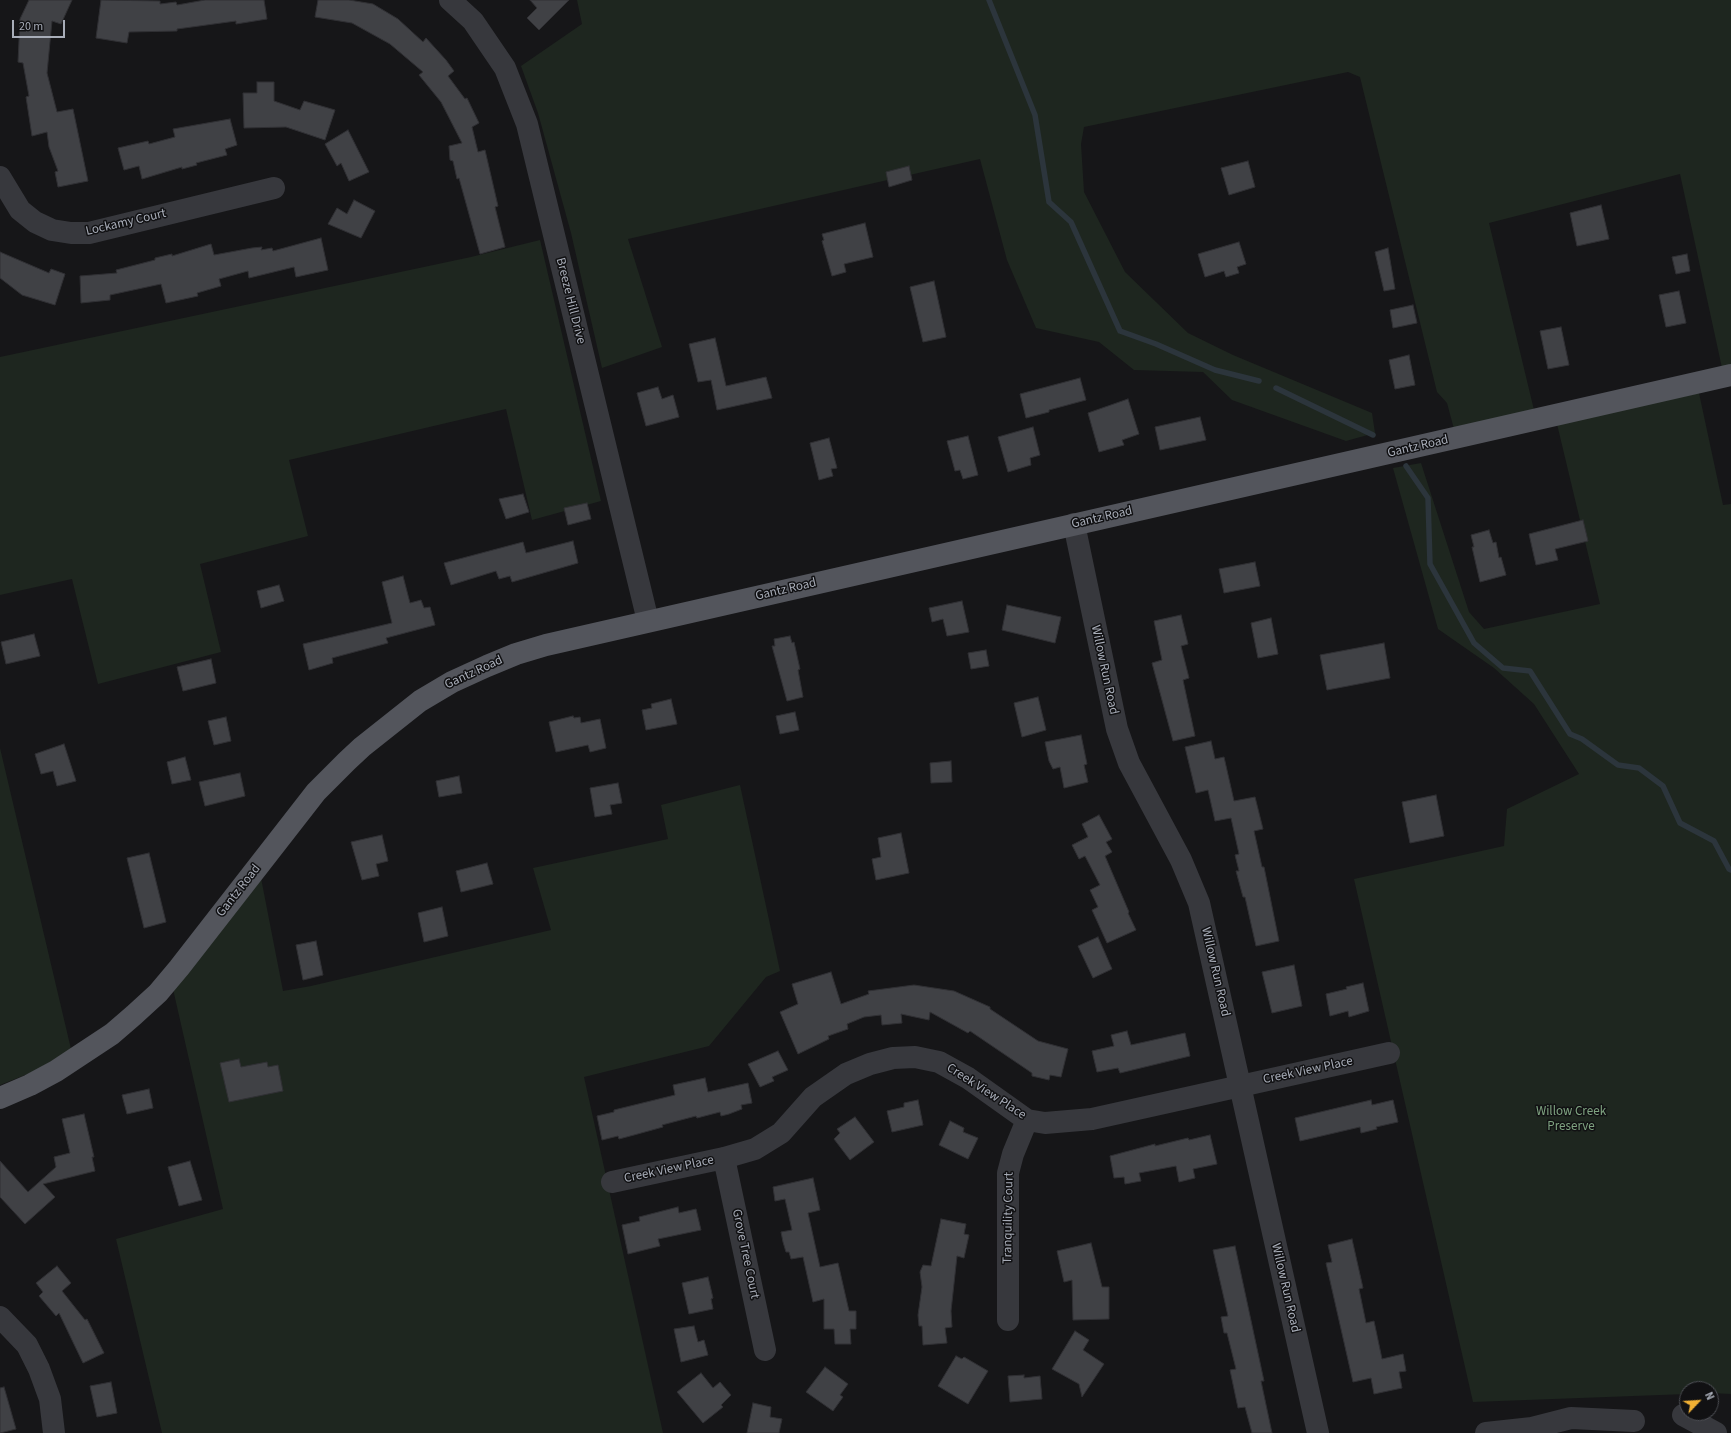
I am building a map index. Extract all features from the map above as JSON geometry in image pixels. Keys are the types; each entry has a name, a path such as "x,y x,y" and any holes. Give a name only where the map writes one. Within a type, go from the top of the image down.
{"main road":[{"name":"Gantz Road","path":"0,1098 30,1085 56,1071 112,1034 158,993 316,792 362,747 420,701 452,682 516,654 546,645 648,621 1332,467 1731,375"}],"street":[{"name":"Breeze Hill Drive","path":"450,0 473,21 505,68 527,124 648,621"},
{"name":"Lockamy Court","path":"0,177 20,210 35,222 52,230 71,233 89,233 274,188"},
{"name":"Willow Run Road","path":"1074,524 1117,729 1128,763 1181,860 1199,902 1318,1433"},
{"name":"Creek View Place","path":"612,1182 755,1150 781,1133 813,1097 846,1074 870,1064 893,1058 915,1057 939,1062 968,1078 1027,1120 1044,1123 1092,1119 1389,1053"},
{"name":"Tranquility Court","path":"1008,1320 1008,1173 1012,1154 1027,1120"},
{"name":"Grove Tree Court","path":"724,1158 765,1350"},
{"path":"0,1316 27,1345 39,1369 50,1399 54,1433"},
{"path":"1486,1433 1532,1428 1550,1428 1571,1418 1634,1421"},
{"path":"1692,1421 1716,1433"}],"green space":[{"path":"577,0 1731,0 1731,366 1722,368 1680,174 1489,223 1534,410 1454,429 1447,403 1437,392 1360,77 1348,72 1084,127 1081,144 1084,192 1125,272 1188,333 1233,355 1372,413 1375,433 1346,441 1232,400 1203,372 1134,370 1099,342 1036,328 1007,260 980,159 628,239 662,347 602,368 571,233 538,113 521,66 582,24"},
{"path":"540,240 601,501 532,520 506,409 289,460 308,536 200,564 221,652 98,684 72,579 0,595 0,357 471,257"},
{"name":"Willow Creek Preserve","path":"1699,393 1723,505 1731,504 1731,1394 1719,1393 1719,1381 1679,1381 1679,1394 1473,1402 1354,879 1504,846 1507,809 1579,774 1534,704 1494,668 1438,629 1393,468 1421,463 1469,612 1484,629 1600,604 1557,424"},
{"path":"0,748 71,1049 35,1071 0,1085"},
{"path":"740,785 780,971 766,977 709,1046 584,1077 663,1433 162,1433 116,1239 223,1209 173,989 261,878 283,991 311,986 551,930 533,868 668,839 661,805"}],"building":[{"path":"29,0 72,0 61,24 52,21 47,73 57,112 73,109 88,181 58,187 55,172 58,171 49,147 47,132 32,136 26,97 29,96 23,63 18,62 20,19"},
{"path":"101,0 160,1 160,4 176,2 177,5 205,0 264,0 267,19 236,24 236,21 177,29 177,31 129,32 127,43 96,38"},
{"path":"318,0 349,0 373,4 398,19 423,42 426,38 446,60 454,71 448,76 465,99 467,98 479,123 472,127 478,152 485,150 498,206 495,207 505,247 480,254 459,178 457,179 453,161 450,160 449,146 462,143 441,102 419,75 423,72 390,44 352,23 315,17"},
{"path":"530,0 569,0 539,30 527,18 537,8"},
{"path":"257,82 274,82 274,101 300,110 304,101 335,110 325,140 286,127 244,128 243,93 257,93"},
{"path":"230,119 237,145 225,149 227,155 196,163 197,165 182,169 182,167 142,179 139,166 124,170 118,148 148,141 149,144 175,137 173,129"},
{"path":"348,130 369,172 349,181 341,163 337,166 325,144"},
{"path":"1248,161 1255,187 1229,195 1221,168"},
{"path":"909,166 912,180 889,187 886,172"},
{"path":"354,200 375,211 361,238 328,224 337,208 347,214"},
{"path":"1601,205 1609,239 1577,246 1570,213"},
{"path":"865,223 873,257 844,264 846,272 832,276 822,241 824,240 822,234"},
{"path":"321,238 328,270 296,277 294,267 249,278 248,271 219,279 221,286 197,293 198,296 166,303 161,284 110,295 110,300 81,303 80,276 117,273 116,270 155,260 155,258 172,254 172,256 211,244 214,255 262,247 261,250 272,248 273,251"},
{"path":"1239,242 1246,264 1237,267 1239,273 1226,277 1224,271 1205,277 1198,254"},
{"path":"1388,248 1395,289 1384,291 1375,252"},
{"path":"0,252 49,273 51,269 65,274 55,305 22,295 0,278"},
{"path":"1687,254 1690,271 1676,274 1672,257"},
{"path":"934,281 946,337 923,342 910,287"},
{"path":"1679,291 1686,323 1666,327 1659,295"},
{"path":"1413,305 1417,323 1393,328 1390,310"},
{"path":"1561,327 1569,365 1548,369 1540,331"},
{"path":"715,338 726,386 766,377 772,398 717,410 711,380 698,382 689,344"},
{"path":"1409,355 1415,385 1395,389 1389,360"},
{"path":"1080,378 1086,400 1026,418 1020,394"},
{"path":"658,387 662,399 673,395 679,417 646,426 637,393"},
{"path":"1128,399 1139,434 1122,440 1124,445 1099,452 1088,413"},
{"path":"1200,417 1206,440 1160,450 1155,427"},
{"path":"1033,427 1040,455 1030,458 1031,465 1008,472 998,437"},
{"path":"968,436 978,475 963,479 960,470 955,471 947,441"},
{"path":"829,438 837,468 831,469 833,476 819,480 810,443"},
{"path":"523,494 529,512 506,519 499,499"},
{"path":"587,503 591,519 568,525 564,508"},
{"path":"1583,520 1588,541 1555,549 1558,560 1536,565 1529,534"},
{"path":"1489,530 1493,543 1496,542 1499,558 1501,557 1506,575 1480,582 1472,547 1474,547 1471,535"},
{"path":"573,541 578,563 512,582 510,576 499,579 496,571 451,585 444,563 523,542 526,553"},
{"path":"1255,562 1260,586 1224,593 1219,569"},
{"path":"403,576 410,603 421,600 424,608 430,607 435,625 386,638 388,643 332,658 333,663 309,670 303,644 392,623 382,582"},
{"path":"279,585 284,601 261,608 257,591"},
{"path":"962,601 969,632 947,636 943,619 932,622 929,608"},
{"path":"1007,605 1061,617 1055,643 1002,630"},
{"path":"1181,615 1188,644 1181,646 1189,678 1183,680 1195,736 1173,741 1152,663 1162,660 1154,621"},
{"path":"1271,618 1278,654 1258,658 1251,623"},
{"path":"34,634 40,656 6,664 1,642"},
{"path":"790,636 792,643 794,642 800,669 798,670 803,697 787,701 772,646 775,646 774,639"},
{"path":"1384,643 1390,678 1327,690 1320,655"},
{"path":"986,650 989,666 971,669 968,653"},
{"path":"211,659 216,683 183,691 177,667"},
{"path":"1038,697 1046,730 1022,737 1014,703"},
{"path":"671,699 677,724 646,730 642,710 652,708 651,704"},
{"path":"795,712 799,730 780,734 776,716"},
{"path":"573,716 574,718 580,717 581,723 600,719 606,748 590,752 588,745 556,752 549,722"},
{"path":"226,717 231,741 214,745 208,721"},
{"path":"1081,735 1087,764 1084,765 1088,782 1064,788 1060,767 1053,769 1049,761 1045,742"},
{"path":"1211,741 1215,759 1224,757 1234,801 1255,797 1263,829 1254,831 1262,867 1264,867 1279,941 1256,946 1245,897 1243,897 1236,871 1239,871 1235,855 1239,854 1231,818 1215,821 1208,790 1196,793 1185,747"},
{"path":"64,744 76,781 57,786 53,771 41,774 35,754"},
{"path":"185,757 191,780 172,784 167,762"},
{"path":"951,761 952,782 931,783 930,763"},
{"path":"240,773 245,796 205,806 199,782"},
{"path":"459,776 462,793 439,797 436,781"},
{"path":"618,783 622,803 610,805 612,814 595,817 590,788"},
{"path":"1436,795 1444,836 1410,843 1402,802"},
{"path":"1099,815 1112,839 1106,842 1112,852 1105,856 1136,930 1107,943 1092,910 1098,907 1090,890 1100,885 1085,856 1079,859 1072,845 1088,837 1082,824"},
{"path":"901,833 909,873 876,880 872,859 881,857 878,838"},
{"path":"382,835 388,861 376,864 379,876 362,880 351,842"},
{"path":"149,853 166,922 144,928 127,858"},
{"path":"487,863 493,884 461,892 456,871"},
{"path":"442,907 448,936 424,942 418,913"},
{"path":"1098,937 1112,969 1093,978 1078,946"},
{"path":"316,941 323,975 303,980 296,945"},
{"path":"1294,965 1302,1006 1272,1013 1262,972"},
{"path":"831,972 841,1004 869,994 868,991 914,985 954,991 990,1007 990,1009 1038,1041 1068,1049 1061,1077 1050,1075 1049,1080 1032,1076 1032,1073 970,1031 968,1033 930,1012 929,1020 901,1014 902,1023 882,1025 881,1015 864,1017 847,1024 848,1029 828,1036 829,1039 798,1054 780,1012 798,1004 792,984"},
{"path":"1363,983 1369,1011 1349,1017 1348,1011 1330,1016 1326,994"},
{"path":"1127,1031 1131,1045 1185,1033 1190,1056 1120,1073 1118,1068 1097,1072 1092,1051 1114,1046 1111,1035"},
{"path":"778,1051 788,1070 772,1077 774,1081 760,1087 748,1064"},
{"path":"239,1059 241,1067 267,1062 268,1067 278,1065 283,1091 229,1102 220,1063"},
{"path":"705,1078 708,1092 748,1083 752,1103 741,1105 742,1109 721,1116 720,1112 697,1118 696,1116 619,1139 618,1136 602,1140 597,1116 614,1112 614,1110 675,1095 673,1085"},
{"path":"149,1089 153,1108 127,1114 122,1095"},
{"path":"918,1100 923,1125 892,1132 887,1111 904,1107 904,1103"},
{"path":"1371,1100 1372,1105 1393,1100 1398,1122 1376,1127 1377,1129 1361,1133 1360,1127 1300,1141 1295,1118"},
{"path":"84,1114 94,1157 92,1157 95,1171 43,1184 55,1197 25,1224 0,1197 0,1161 28,1192 56,1167 54,1157 70,1153 62,1119"},
{"path":"855,1117 874,1142 850,1160 834,1139 840,1133 837,1129"},
{"path":"950,1121 964,1128 963,1132 978,1138 968,1159 939,1145"},
{"path":"1210,1135 1217,1164 1193,1169 1195,1178 1179,1182 1176,1166 1139,1173 1141,1181 1125,1184 1124,1177 1114,1178 1110,1156 1155,1144 1155,1146 1188,1138 1189,1140"},
{"path":"190,1161 202,1200 179,1206 168,1167"},
{"path":"813,1178 820,1210 808,1213 820,1267 838,1263 849,1311 856,1311 856,1329 850,1329 851,1344 835,1344 834,1329 824,1329 824,1299 813,1302 803,1257 791,1259 789,1252 786,1252 783,1242 781,1232 792,1230 785,1199 775,1201 773,1187"},
{"path":"678,1207 679,1213 696,1209 701,1230 658,1239 660,1246 628,1254 622,1225 640,1221 639,1217"},
{"path":"941,1219 966,1224 964,1234 969,1235 964,1258 957,1256 951,1311 952,1327 945,1328 947,1343 923,1345 922,1326 919,1326 918,1315 922,1287 920,1272 923,1265 931,1266"},
{"path":"1352,1239 1363,1288 1359,1289 1366,1323 1374,1321 1382,1359 1403,1354 1406,1371 1399,1372 1402,1388 1374,1394 1371,1378 1353,1382 1326,1263 1332,1262 1328,1245"},
{"path":"1091,1243 1102,1287 1109,1287 1109,1319 1073,1320 1072,1280 1064,1282 1057,1251"},
{"path":"1235,1246 1264,1381 1261,1381 1272,1433 1252,1433 1245,1407 1238,1408 1230,1370 1236,1369 1227,1333 1224,1333 1221,1317 1228,1316 1213,1250"},
{"path":"57,1266 71,1283 62,1291 85,1320 87,1319 104,1353 83,1363 59,1313 56,1316 39,1296 43,1292 36,1283"},
{"path":"708,1277 713,1298 711,1299 713,1309 689,1314 682,1283"},
{"path":"694,1326 698,1342 704,1340 708,1355 681,1362 674,1329"},
{"path":"1075,1331 1089,1340 1083,1350 1104,1364 1082,1397 1079,1384 1052,1369"},
{"path":"956,1356 962,1359 964,1357 988,1371 968,1404 938,1386"},
{"path":"825,1367 848,1384 840,1395 843,1397 833,1411 806,1392"},
{"path":"701,1373 713,1388 720,1382 731,1395 721,1405 723,1407 703,1423 677,1392"},
{"path":"1024,1375 1024,1378 1040,1376 1042,1399 1010,1402 1008,1376"},
{"path":"111,1382 117,1413 97,1417 90,1386"},
{"path":"4,1387 16,1429 0,1433 0,1388"},
{"path":"753,1403 771,1407 770,1417 782,1419 779,1433 747,1433"}],"waterway":[{"path":"989,0 1035,115 1049,202 1071,222 1120,331 1156,344 1215,370 1259,381"},
{"path":"1276,388 1373,435"},
{"path":"1406,466 1428,498 1430,564 1474,643 1503,668 1530,671 1570,734 1582,739 1618,765 1639,768 1663,786 1680,823 1714,841 1729,869 1731,870"}]}
